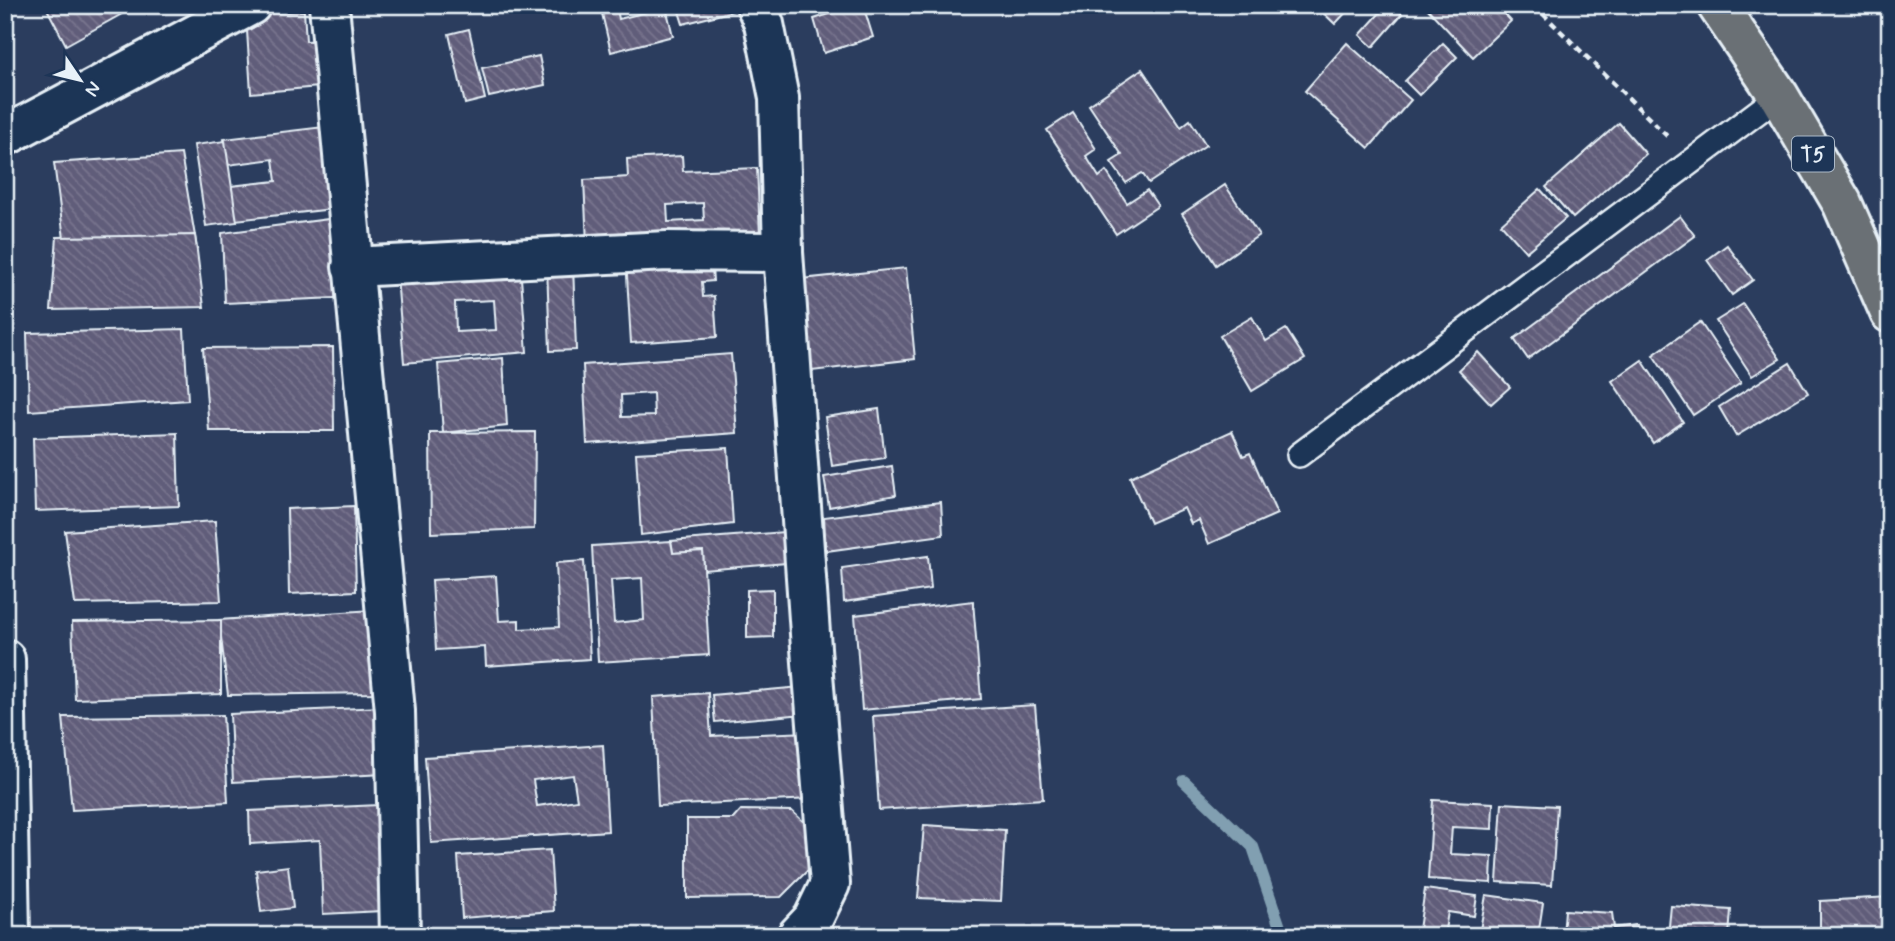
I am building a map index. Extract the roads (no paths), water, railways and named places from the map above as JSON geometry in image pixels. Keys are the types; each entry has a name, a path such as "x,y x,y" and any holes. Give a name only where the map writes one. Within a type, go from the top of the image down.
{"highway":[{"name":"T5","path":"1717,5 1779,96 1842,203 1890,313"}],"street":[{"path":"5,136 251,5"},
{"path":"756,5 764,24 779,99 783,253 808,621 830,884 813,919 797,936"},
{"path":"337,8 352,267 395,711 400,936"},
{"path":"352,267 667,251 783,253"},
{"path":"5,659 10,936"}],"lane":[{"path":"1299,455 1779,96"}],"waterway":[{"path":"1184,781 1253,847 1283,936"}]}
